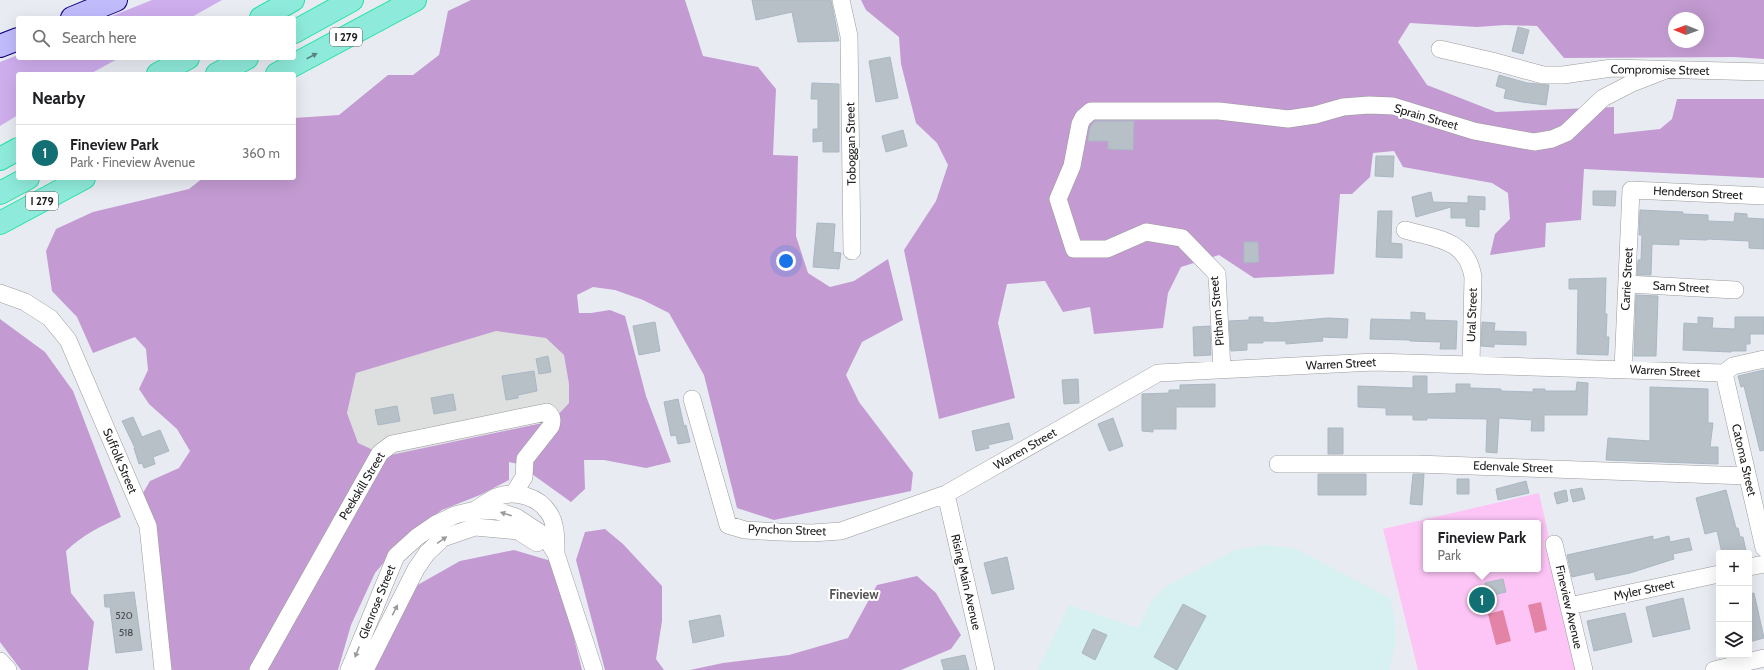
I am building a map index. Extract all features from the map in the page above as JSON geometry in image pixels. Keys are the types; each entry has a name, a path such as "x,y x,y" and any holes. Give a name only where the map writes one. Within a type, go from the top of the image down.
{"highway":[{"path":"265,16 293,0"},
{"path":"296,31 352,0"},
{"name":"I 279","path":"282,72 415,0"},
{"path":"162,72 184,60"},
{"path":"222,72 243,60"},
{"path":"0,159 16,150"},
{"path":"0,193 24,180"},
{"name":"I 279","path":"0,223 80,180"}],"main road":[{"path":"77,16 116,0"},
{"path":"0,46 16,40"}],"street":[{"name":"Toboggan Street","path":"841,0 849,36 852,251"},
{"name":"Compromise Street","path":"1440,49 1543,75 1563,75 1612,68 1764,72"},
{"name":"Sprain Street","path":"1058,199 1072,166 1080,124 1083,118 1091,111 1219,111 1288,119 1315,115 1343,107 1369,105 1393,106 1474,131 1534,142 1552,139 1566,133 1603,98 1632,83 1668,69"},
{"name":"Henderson Street","path":"1631,190 1764,196"},
{"name":"Carrie Street","path":"1623,369 1631,190"},
{"name":"Pitham Street","path":"1058,199 1074,248 1107,249 1146,232 1182,238 1217,274 1222,370"},
{"name":"Ural Street","path":"1405,230 1455,245 1467,256 1472,266 1471,365"},
{"name":"Sam Street","path":"1627,284 1735,290"},
{"name":"Suffolk Street","path":"0,293 25,302 50,318 68,340 72,348 148,526 163,670"},
{"name":"Warren Street","path":"946,494 1158,373 1375,362 1724,373 1733,366 1764,359"},
{"name":"Catoma Street","path":"1724,373 1763,539"},
{"name":"Pynchon Street","path":"692,399 728,525 745,530 812,534 841,530 946,494"},
{"name":"Peekskill Street","path":"258,670 384,448 392,444 547,412 551,415 553,420 551,426 525,459 524,477 514,493"},
{"name":"Edenvale Street","path":"1278,464 1417,464 1747,476"},
{"path":"475,510 496,497 514,493 536,500 550,513 554,526 556,554"},
{"name":"Rising Main Avenue","path":"946,494 986,670"},
{"name":"Glenrose Street","path":"349,670 396,556 417,537 436,524 455,514 475,510 497,511 516,517 545,536 556,554 594,670"},
{"name":"Glenrose Street","path":"365,670 416,568 427,553 443,538 475,527 518,531 556,554"},
{"name":"Fineview Avenue","path":"1554,544 1584,670"},
{"path":"1752,566 1764,564"},
{"name":"Myler Street","path":"1569,606 1716,575"},
{"path":"1714,670 1764,658"},
{"path":"0,661 8,670"}],"shaded area":[{"path":"152,0 222,0 194,16 112,16"},
{"path":"471,0 685,0 703,56 758,67 776,89 773,155 798,156 796,236 808,273 830,287 854,281 888,259 903,320 862,342 846,375 859,402 913,473 911,491 774,520 737,508 704,375 669,313 643,300 615,290 593,287 577,295 579,313 610,310 625,316 646,396 671,462 646,468 604,460 584,460 585,489 571,502 518,464 509,462 509,480 480,495 442,510 406,536 375,573 351,625 338,670 167,670 140,498 150,481 179,468 190,451 177,429 149,404 139,389 148,370 146,349 135,337 93,353 77,317 52,291 46,251 56,229 93,212 189,189 200,180 296,180 296,118 339,115 388,75 413,75 439,55 448,11","holes":["496,331 546,338 564,355 569,384 569,403 552,421 386,456 358,443 347,413 356,373"]},
{"path":"861,0 1764,0 1764,59 1734,57 1564,58 1537,26 1505,25 1477,27 1410,23 1398,42 1427,85 1496,112 1614,107 1614,134 1660,129 1672,119 1677,99 1764,99 1764,178 1584,169 1581,220 1546,223 1545,247 1490,255 1495,234 1510,219 1508,193 1492,183 1403,167 1394,151 1373,153 1370,177 1352,194 1340,194 1334,274 1254,278 1219,255 1181,267 1168,293 1163,328 1094,334 1090,307 1063,312 1045,281 1007,284 998,323 1015,398 939,419 904,250 936,201 948,165 937,143 916,123 901,64 899,37 866,10"},
{"path":"16,56 16,60 115,60 94,72 16,72 16,116 0,126 0,62"},
{"path":"0,319 45,352 73,391 121,517 92,531 66,551 71,593 94,622 88,670 21,670 0,642"},
{"path":"496,331 546,338 564,355 569,384 569,403 552,420 386,456 357,443 347,413 356,373"},
{"path":"1539,493 1579,670 1418,670 1383,529"},
{"path":"605,529 623,544 662,586 662,621 656,659 664,670 605,670 576,560 585,532"},
{"path":"1263,545 1294,548 1390,598 1395,621 1395,646 1389,670 1038,670 1069,605 1138,628 1152,600 1167,586 1235,550"},
{"path":"514,550 551,561 568,614 582,670 373,670 414,587 460,561"},
{"path":"917,576 936,593 961,635 951,649 901,670 690,670 723,663 789,655 848,638 877,585"},
{"path":"1541,602 1547,630 1535,633 1528,605"},
{"path":"1503,610 1511,641 1496,645 1488,614"}],"building":[{"path":"752,0 831,0 839,41 798,42 792,12 756,20"},
{"path":"1518,27 1529,30 1523,54 1512,51"},
{"path":"890,57 898,98 876,102 869,61"},
{"path":"1499,75 1527,83 1549,85 1546,105 1504,98 1506,89 1496,86"},
{"path":"812,83 839,84 839,152 823,152 823,141 813,142 813,129 818,129 818,99 811,99"},
{"path":"1095,121 1134,121 1133,150 1108,149 1108,141 1088,141 1090,127"},
{"path":"903,130 907,146 886,152 882,136"},
{"path":"1376,156 1394,156 1393,177 1375,176"},
{"path":"1593,191 1616,191 1615,206 1593,205"},
{"path":"1431,192 1433,202 1468,203 1468,196 1485,197 1485,210 1479,209 1479,227 1466,226 1466,218 1451,218 1451,207 1416,217 1412,197"},
{"path":"1640,210 1708,215 1708,221 1734,222 1735,213 1747,214 1747,218 1764,219 1764,249 1749,248 1749,241 1707,239 1679,239 1679,245 1652,244 1651,275 1637,275 1638,260 1641,260 1642,235 1639,235"},
{"path":"1378,211 1392,211 1391,243 1402,244 1402,258 1376,257"},
{"path":"817,223 835,224 833,252 841,253 839,269 813,267"},
{"path":"1244,242 1258,242 1259,262 1244,263"},
{"path":"1606,278 1605,314 1607,314 1606,337 1609,337 1608,355 1577,354 1578,289 1569,289 1569,279"},
{"path":"1636,295 1658,296 1656,356 1634,356"},
{"path":"1411,312 1425,313 1425,320 1457,321 1456,349 1440,349 1441,342 1370,339 1371,319 1411,320"},
{"path":"1249,317 1263,317 1263,322 1272,323 1328,318 1348,319 1347,338 1322,337 1323,341 1286,344 1286,341 1263,341 1263,343 1247,343 1247,350 1231,351 1229,321 1249,320"},
{"path":"1698,317 1713,318 1712,328 1735,329 1735,317 1764,317 1764,334 1750,334 1750,344 1746,344 1746,351 1731,352 1683,350 1684,323 1698,324"},
{"path":"655,322 660,351 639,355 633,326"},
{"path":"1482,322 1495,323 1494,331 1526,332 1526,345 1494,344 1494,347 1481,346"},
{"path":"1210,326 1211,355 1194,356 1193,327"},
{"path":"548,356 551,372 539,374 536,359"},
{"path":"1764,370 1764,450 1760,451 1744,386 1741,387 1738,376"},
{"path":"534,371 537,391 518,395 518,398 506,400 502,376"},
{"path":"1413,376 1427,376 1427,394 1456,393 1456,384 1470,384 1470,388 1533,392 1533,389 1545,389 1545,391 1576,391 1577,382 1588,383 1587,415 1544,415 1544,431 1531,431 1532,420 1499,418 1497,453 1486,452 1487,419 1427,418 1427,420 1413,420 1413,415 1386,415 1386,408 1358,407 1358,386 1413,388"},
{"path":"1078,379 1079,403 1064,404 1062,380"},
{"path":"1215,384 1215,407 1176,407 1176,429 1153,429 1153,432 1142,431 1142,394 1169,393 1169,390 1180,390 1180,385"},
{"path":"1650,387 1708,389 1708,423 1713,423 1710,447 1718,447 1718,464 1606,460 1608,438 1650,441"},
{"path":"453,394 456,410 434,414 431,398"},
{"path":"678,399 684,426 686,425 690,442 678,444 676,435 671,436 664,402"},
{"path":"397,406 400,421 378,425 375,410"},
{"path":"133,417 142,437 160,430 169,451 153,457 155,464 144,468 142,463 139,464 135,448 122,421"},
{"path":"1113,418 1123,446 1109,451 1098,424"},
{"path":"1009,423 1013,439 988,445 989,448 976,451 972,431"},
{"path":"1328,428 1343,428 1343,454 1328,454"},
{"path":"1318,474 1366,474 1366,495 1318,495"},
{"path":"1413,474 1424,474 1422,505 1410,504"},
{"path":"1457,479 1469,479 1469,494 1457,494"},
{"path":"1526,481 1529,493 1498,500 1496,489"},
{"path":"1582,488 1585,499 1573,502 1570,490"},
{"path":"1566,490 1568,501 1557,504 1554,493"},
{"path":"1726,490 1736,528 1738,528 1740,537 1743,537 1746,550 1721,550 1717,531 1705,534 1696,498"},
{"path":"1653,536 1653,540 1669,536 1670,542 1689,538 1692,550 1673,554 1674,559 1630,573 1596,580 1594,572 1572,577 1567,555"},
{"path":"1007,557 1014,589 992,594 984,563"},
{"path":"1503,579 1506,592 1488,596 1485,583"},
{"path":"134,592 142,650 116,653 110,607 105,607 104,595"},
{"path":"1752,593 1754,593 1764,638 1752,641 1752,622"},
{"path":"1683,598 1690,629 1653,637 1646,607"},
{"path":"1183,604 1206,616 1177,670 1154,657"},
{"path":"1625,613 1632,642 1594,651 1587,621"},
{"path":"720,615 724,636 693,643 689,621"},
{"path":"1093,629 1107,635 1095,660 1082,653"},
{"path":"965,655 969,670 944,670 941,660"}],"place":[{"name":"Fineview Park","path":"1482,600"}],"district":[{"name":"Fineview","path":"854,594"}]}
